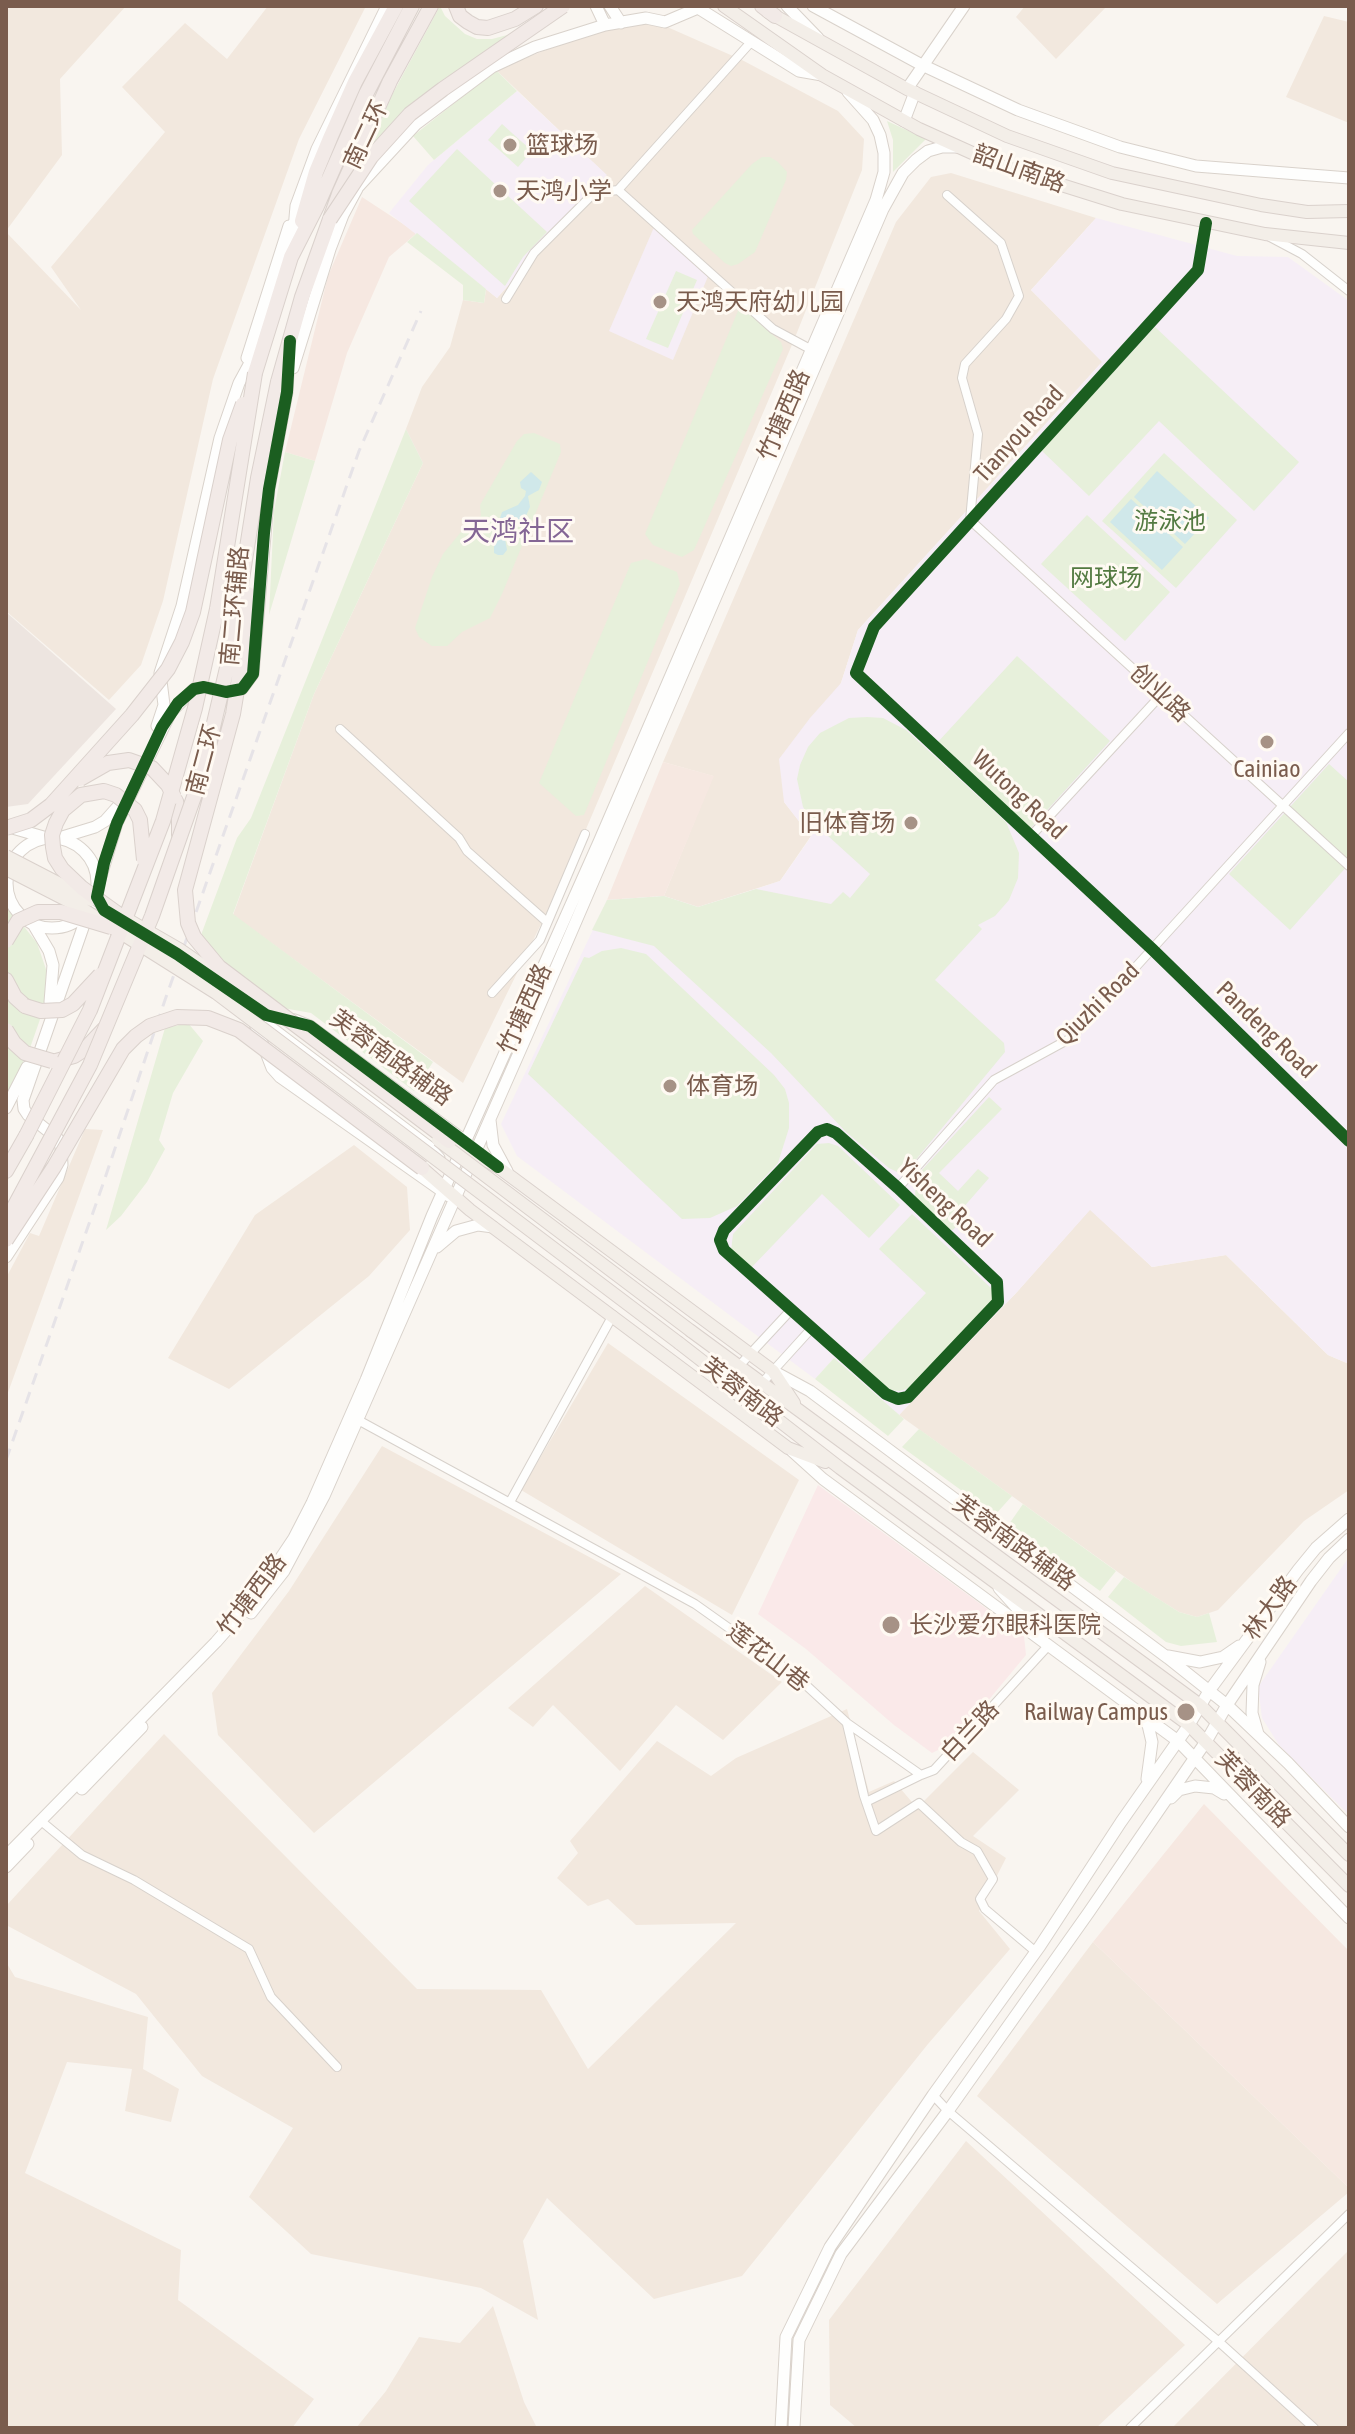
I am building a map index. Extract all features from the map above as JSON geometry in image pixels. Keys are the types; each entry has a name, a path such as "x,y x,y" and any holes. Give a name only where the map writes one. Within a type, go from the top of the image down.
{"highway":[{"path":"291,257 316,172 331,136 355,82 396,6"},
{"name":"南二环","path":"6,1171 76,1040 163,821 186,744 217,609 255,373 291,257 366,94 412,6"},
{"name":"南二环","path":"6,1222 58,1127 107,1025 176,851 202,774 215,722 252,519 283,387 290,341 330,219 390,81 431,6"},
{"path":"456,6 460,16 468,22 488,28 515,19 536,6"},
{"path":"330,219 371,157 410,114 563,6"},
{"path":"760,6 781,11"},
{"path":"61,794 159,683 182,642 199,586 230,440 255,373"},
{"path":"252,519 242,660 219,773 187,881 188,923 201,947 219,967 464,1147"},
{"path":"6,827 31,820 76,781 108,763 129,760 152,768 168,785 179,814 176,851"},
{"path":"111,918 71,879 55,858 52,835 63,810 71,801 81,795 104,791 124,799 135,810 143,834 141,881"},
{"path":"6,941 18,921 38,912 111,918"},
{"path":"6,980 15,997 25,1006 41,1011 62,1010 85,993 109,962"},
{"path":"6,1240 54,1167 123,1049 150,1026 177,1017 208,1018 239,1030 422,1168"},
{"path":"6,1030 25,1053 52,1061 74,1056 85,1049 107,1025"}],"main road":[{"name":"韶山南路","path":"724,6 822,75 904,121 1001,166 1122,204 1206,223 1311,241 1349,243"},
{"name":"韶山南路","path":"781,11 824,44 911,90 1007,136 1112,173 1261,205 1307,212 1349,211"},
{"path":"6,856 111,918"},
{"path":"6,869 111,918"},
{"name":"芙蓉南路","path":"111,918 179,949 283,1021 691,1331 1200,1705 1349,1855"},
{"name":"芙蓉南路","path":"111,918 260,1024 840,1468 1189,1725 1349,1886"},
{"path":"464,1147 516,1180 773,1371 798,1409"},
{"path":"422,1168 470,1210 788,1448 840,1468"}],"street":[{"name":"南二环辅路","path":"53,838 95,827 114,813 161,719 164,705 160,673 182,606 220,438 296,206 339,99 387,6"},
{"path":"596,6 605,25"},
{"path":"610,6 621,23"},
{"path":"813,6 1018,110 1120,147 1196,166 1349,178"},
{"path":"904,121 911,90 924,65 964,6"},
{"name":"南二环辅路","path":"330,219 416,124 492,67 535,47 605,25 646,18 665,22 698,8 751,42"},
{"path":"506,299 534,253 594,193 618,190 751,42 799,71 822,75"},
{"name":"竹塘西路","path":"485,1112 876,200 884,172 884,153 876,123 845,88"},
{"name":"竹塘西路","path":"6,1867 252,1601 274,1571 312,1503 366,1380 442,1185 485,1112 883,209 898,180 916,160 928,151 959,147"},
{"name":"南二环辅路","path":"96,893 117,823 162,727 178,703 194,689 204,687 226,692 242,689 253,674 267,503 283,387 330,249 358,186"},
{"path":"618,190 773,329 812,350"},
{"path":"947,195 1001,243 1019,296 1006,319 965,364 962,378 978,434 970,520"},
{"name":"南二环辅路","path":"291,257 296,206"},
{"name":"Tianyou Road","path":"856,673 874,627 1198,270 1206,223"},
{"path":"1265,234 1302,254 1349,291"},
{"name":"南二环辅路","path":"239,383 267,334"},
{"name":"创业路","path":"970,520 1349,866"},
{"name":"Wutong Road","path":"856,673 1152,949"},
{"path":"1031,836 1162,694"},
{"path":"340,729 459,838 467,851 547,922"},
{"name":"Qiuzhi Road","path":"898,1188 994,1080 1071,1038 1349,733"},
{"path":"6,827 78,846 92,862 96,872 96,893 85,914 23,1100 28,1115 58,1139 62,1165 58,1178 6,1257"},
{"path":"492,993 540,940 585,834"},
{"path":"16,910 7,885 9,872 23,849 53,838"},
{"name":"芙蓉南路辅路","path":"96,893 99,905 111,918 266,1015 432,1141 464,1147"},
{"path":"6,900 33,924 49,951 53,965 52,994 26,1070 6,1108"},
{"path":"33,924 57,928 85,914"},
{"name":"芙蓉南路辅路","path":"85,914 111,918"},
{"name":"Pandeng Road","path":"1152,949 1349,1141"},
{"name":"芙蓉南路辅路","path":"198,971 429,1147 442,1185"},
{"path":"250,1011 272,1068 280,1077 442,1185"},
{"name":"芙蓉南路辅路","path":"266,1015 310,1026 464,1147"},
{"path":"485,1112 496,1154 506,1171 516,1180"},
{"name":"Yisheng Road","path":"827,1129 836,1133 898,1188 997,1282 998,1302 908,1397 898,1399 886,1394 790,1311 724,1250 720,1240 724,1230 818,1132 827,1129"},
{"name":"竹塘西路","path":"6,1856 44,1823 263,1600 284,1571 302,1540 358,1420 456,1196 464,1147"},
{"path":"430,1257 456,1231 478,1225 494,1228"},
{"path":"739,1366 790,1311"},
{"path":"510,1502 613,1315"},
{"path":"762,1383 811,1329"},
{"name":"芙蓉南路辅路","path":"773,1371 810,1391 1165,1655 1227,1705 1349,1827"},
{"name":"莲花山巷","path":"358,1420 695,1604 795,1675 847,1723 921,1775"},
{"path":"788,1448 823,1479 1178,1741 1349,1918"},
{"name":"林大路","path":"781,2428 786,2337 830,2247 933,2095 1036,1952 1209,1691 1298,1570 1316,1548 1349,1519"},
{"path":"794,2428 799,2340 841,2254 948,2111 1195,1758 1311,1581 1349,1539"},
{"path":"987,1576 1053,1650"},
{"path":"1165,1655 1200,1662 1223,1657 1246,1641"},
{"name":"白兰路","path":"866,1802 934,1770 1053,1650"},
{"path":"1259,1735 1252,1713 1253,1685 1262,1652"},
{"path":"1134,1709 1148,1725 1152,1742 1151,1767 1144,1788"},
{"path":"847,1723 876,1831 919,1803 961,1842 977,1851 993,1879 980,1899 985,1909 1036,1952"},
{"path":"1161,1806 1179,1790 1195,1786 1214,1788 1234,1799"},
{"path":"44,1823 82,1855 134,1880 249,1949 271,1997 337,2067"},
{"path":"933,2095 1314,2428"},
{"path":"1130,2428 1349,2214"}],"shaded area":[{"path":"6,6 126,6 60,79 62,155 6,231"},
{"path":"268,6 366,6 299,139 213,379 163,601 141,665 109,700 6,611 6,232 81,310 51,267 165,132 122,87 185,23 227,59"},
{"path":"1025,6 1107,6 1056,59 1016,17"},
{"path":"1324,16 1349,22 1349,123 1286,97"},
{"path":"638,21 665,26 742,60 838,111 864,139 862,170 794,340 575,855 463,1083 233,915 314,694 423,463 406,429 422,387 450,347 463,300 484,303 486,289 497,298 606,175 496,70 588,33"},
{"name":"天鸿小学","path":"517,91 607,175 497,298 389,213 428,165"},
{"path":"951,173 1096,218 1031,290 1103,361 858,630 841,683 784,802 811,836 780,881 698,907 664,896 713,776 663,762 896,222 931,177"},
{"path":"362,197 417,233 389,257 347,353 315,461 285,452 328,276"},
{"path":"1096,218 1237,256 1288,257 1349,301 1349,1364 1328,1355 1226,1255 1152,1267 1090,1210 1017,1292 899,1415 834,1358 815,1379 517,1156 501,1124 607,900 664,896 698,907 780,881 811,837 784,802 779,759 841,683 858,630 1102,362 1031,290"},
{"name":"天鸿天府幼儿园","path":"655,225 709,274 673,360 609,331"},
{"path":"6,612 116,709 28,804 6,807"},
{"path":"663,762 714,776 664,896 607,900"},
{"path":"85,1129 103,1130 6,1398 6,1278 30,1233 39,1236"},
{"path":"354,1145 407,1187 410,1230 369,1276 229,1389 168,1358 255,1215"},
{"path":"1090,1209 1152,1267 1226,1255 1328,1355 1349,1364 1349,1490 1304,1521 1218,1610 1197,1617 1179,1612 1136,1585 899,1415 1017,1292"},
{"path":"608,1343 799,1480 732,1615 521,1490"},
{"path":"382,1446 621,1574 314,1833 218,1735 212,1693 289,1591"},
{"name":"长沙爱尔眼科医院","path":"818,1485 1024,1636 1026,1655 977,1714 932,1753 894,1725 806,1649 758,1614"},
{"path":"1349,1557 1349,1815 1279,1745 1262,1718 1258,1687"},
{"path":"645,1586 782,1682 723,1740 676,1705 620,1771 553,1705 533,1727 508,1708"},
{"path":"847,1709 869,1792 894,1781 917,1808 973,1752 1019,1790 973,1836 1006,1858 979,1911 1010,1949 928,2044 742,2276 654,2299 547,2198 523,2241 538,2320 481,2288 311,2254 249,2197 293,2128 202,2076 136,1994 6,1925 6,1906 164,1734 417,1989 541,1990 588,2069 736,1923 636,1925 608,1899 588,1906 557,1878 578,1853 570,1841 657,1741 711,1776 736,1758"},
{"path":"1204,1804 1349,1951 1349,2188 1093,1942"},
{"path":"1093,1942 1349,2188 1349,2192 1217,2304 977,2096"},
{"path":"6,1962 15,1977 148,2017 143,2069 179,2089 171,2122 125,2111 132,2069 67,2062 25,2173 181,2250 178,2300 314,2399 292,2428 6,2428"},
{"path":"966,2141 1185,2345 1096,2428 857,2428 830,2405 829,2320"},
{"path":"1349,2250 1349,2428 1172,2428 1327,2272"},
{"path":"493,2306 524,2402 537,2428 356,2428 386,2391 419,2337 460,2343"}],"green space":[{"path":"440,6 445,16 465,34 477,39 511,34 437,84 409,108 365,156 392,95"},
{"path":"496,70 517,91 434,160 413,136"},
{"path":"887,121 926,139 893,172 893,140"},
{"name":"篮球场","path":"502,124 532,151 518,167 488,140"},
{"path":"457,149 547,232 523,257 505,286 409,201"},
{"path":"762,157 778,162 787,172 786,180 755,252 731,266 692,230"},
{"path":"417,233 486,289 484,303 463,300 463,285 407,242"},
{"path":"676,271 697,280 668,348 646,339"},
{"path":"740,306 781,342 783,349 694,550 682,557 653,545 645,534"},
{"path":"1155,327 1299,462 1254,511 1159,421 1089,496 1041,450"},
{"path":"406,429 423,463 314,694 233,914 433,1062 414,1091 311,1013 283,1008 228,968 201,935 237,838 251,818"},
{"path":"534,433 560,444 561,452 502,594 490,618 462,632 447,646 432,646 419,637 415,628 443,554 469,522 481,516 480,505 517,441 524,434"},
{"path":"285,452 315,461 269,615 274,511"},
{"name":"游泳池","path":"1164,453 1237,520 1176,588 1102,521"},
{"name":"网球场","path":"1087,515 1170,592 1125,641 1041,564"},
{"path":"646,559 677,572 680,584 584,815 576,816 539,783 631,563"},
{"path":"1017,656 1110,741 1030,829 937,743"},
{"path":"849,718 883,718 906,730 1006,822 1019,853 1018,878 1009,900 995,916 978,925 982,929 935,980 1004,1043 1005,1052 909,1168 899,1173 846,1132 771,1053 654,946 592,930 607,900 664,896 698,907 756,889 831,904 843,892 850,898 870,874 816,825 803,807 797,779 808,747 820,733"},
{"path":"1329,764 1349,782 1349,864 1290,930 1229,874"},
{"path":"6,904 37,943 49,978 45,1005 30,1048 8,1093 6,1074"},
{"name":"体育场","path":"621,948 646,954 785,1089 789,1103 789,1128 778,1163 737,1206 710,1218 682,1219 528,1074 584,957"},
{"path":"188,1023 203,1041 173,1093 159,1140 165,1149 147,1182 106,1230 165,1028"},
{"path":"989,1097 1002,1109 939,1173 958,1191 978,1169 989,1178 955,1217 960,1222 953,1230 949,1229 915,1197 916,1180"},
{"path":"817,1144 838,1146 900,1205 869,1238 822,1194 750,1269 731,1251 733,1234"},
{"path":"912,1214 992,1289 994,1301 912,1387 900,1391 889,1390 860,1363 926,1293 879,1249"},
{"path":"834,1358 904,1419 888,1436 815,1379"},
{"path":"919,1429 1012,1496 995,1515 902,1447"},
{"path":"1023,1504 1116,1571 1100,1591 1009,1524"},
{"path":"1124,1577 1179,1612 1197,1617 1209,1613 1217,1642 1181,1646 1166,1642 1108,1597"}],"water":[{"path":"1157,471 1209,518 1185,544 1134,497"},
{"path":"531,472 542,482 539,490 528,496 530,507 523,522 515,519 505,539 507,550 503,555 498,555 494,553 494,541 502,530 502,512 518,505 525,496 526,491 521,488 520,482"},
{"path":"1131,499 1183,547 1162,570 1110,522"}],"railway":[{"path":"6,1460 359,451 421,311"}],"cycle path":[{"path":"1206,223 1198,270 874,627 856,673 1152,949 1349,1141"},
{"path":"290,341 287,392 264,533 253,674 242,689 226,692 204,687 194,689 178,703 162,727 117,823 97,897 104,910 177,954 266,1015 310,1026 498,1167"},
{"path":"827,1129 836,1133 898,1188 997,1282 998,1302 908,1397 898,1399 886,1394 724,1250 720,1240 724,1230 818,1132 827,1129"}],"place":[{"name":"篮球场","path":"510,145"},
{"name":"天鸿小学","path":"500,191"},
{"name":"天鸿天府幼儿园","path":"660,302"},
{"name":"Cainiao","path":"1267,742"},
{"name":"旧体育场","path":"911,823"},
{"name":"体育场","path":"670,1086"},
{"name":"长沙爱尔眼科医院","path":"891,1625"},
{"name":"Railway Campus","path":"1186,1712"}],"district":[{"name":"天鸿社区","path":"518,532"}]}
